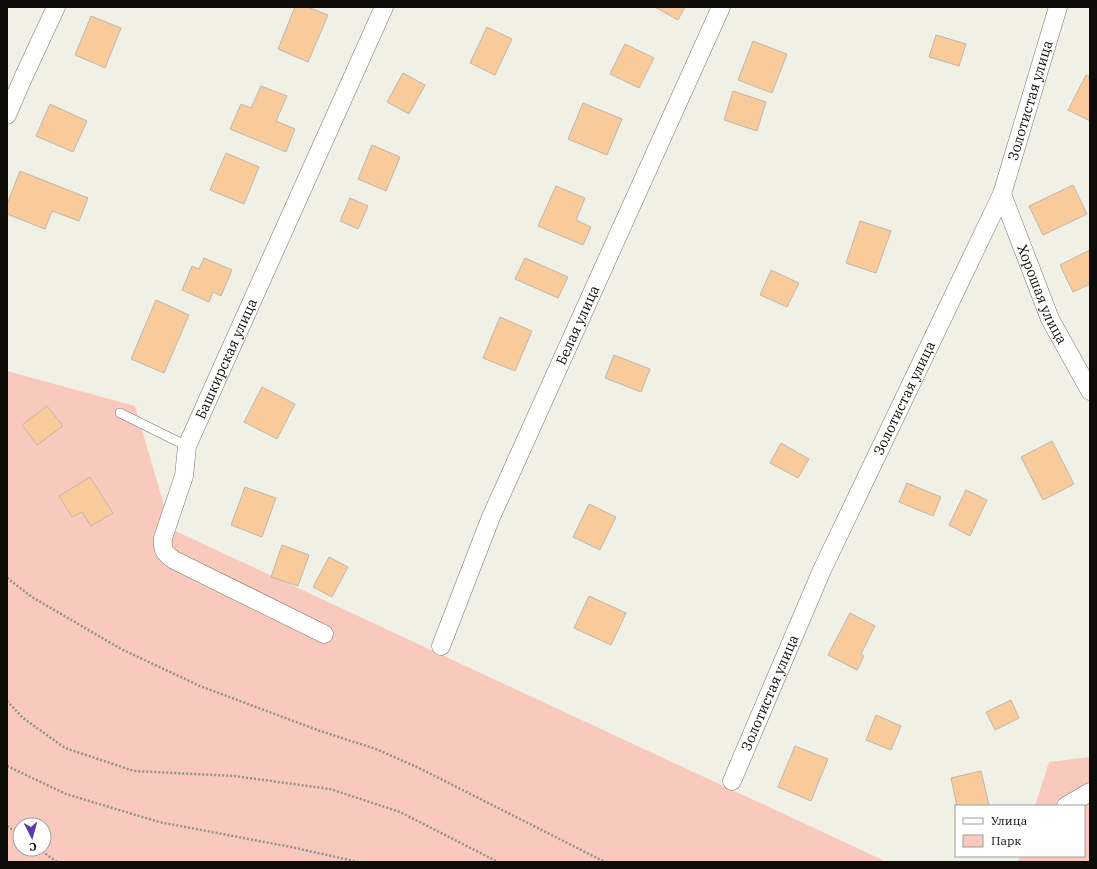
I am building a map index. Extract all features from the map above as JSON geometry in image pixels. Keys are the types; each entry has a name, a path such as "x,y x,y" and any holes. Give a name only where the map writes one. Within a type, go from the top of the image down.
{"street":[{"path":"7,115 56,7"},
{"name":"Башкирская улица","path":"324,634 174,560 167,555 162,547 163,538 184,476 187,446 384,7"},
{"name":"Белая улица","path":"441,646 491,517 720,7"},
{"name":"Золотистая улица","path":"732,781 822,570 1002,194 1058,7"},
{"name":"Хорошая улица","path":"1002,194 1050,319 1090,391"},
{"path":"1068,805 1090,792"}],"lane":[{"path":"120,413 187,446"}],"path":[{"path":"7,578 32,597 121,649 200,686 320,731 376,749 419,768 605,862"},
{"path":"7,701 23,718 65,748 134,771 234,776 330,789 400,812 498,862"},
{"path":"7,766 66,794 159,822 290,847 358,862"}],"green space":[{"path":"7,371 135,406 171,529 887,862 7,862"},
{"path":"1090,757 1090,862 1018,862 1020,857 1085,857 1085,805 1035,805 1049,762"}],"building":[{"path":"295,7 308,7 328,15 308,62 278,49"},
{"path":"655,7 685,7 678,20"},
{"path":"91,16 121,28 105,68 75,55"},
{"path":"487,27 512,39 495,75 470,63"},
{"path":"936,35 966,44 959,66 929,57"},
{"path":"753,41 787,54 772,93 738,80"},
{"path":"625,44 654,58 639,88 610,74"},
{"path":"403,73 425,85 409,114 387,102"},
{"path":"1086,75 1090,77 1090,121 1068,110"},
{"path":"261,86 287,96 276,121 295,129 286,152 230,129 241,104 251,108"},
{"path":"733,91 766,102 757,131 724,120"},
{"path":"583,103 622,119 607,155 568,139"},
{"path":"50,104 87,121 73,152 36,136"},
{"path":"372,145 400,157 386,191 358,179"},
{"path":"226,153 259,167 244,204 210,190"},
{"path":"20,171 88,198 79,221 52,211 45,229 7,214 7,204"},
{"path":"1073,185 1087,214 1043,235 1029,206"},
{"path":"556,186 585,198 576,220 591,227 583,245 538,226"},
{"path":"350,198 368,206 358,229 340,221"},
{"path":"860,221 891,231 876,273 846,263"},
{"path":"1090,250 1090,284 1073,292 1060,265"},
{"path":"204,258 232,270 221,296 213,292 209,302 182,290 192,266 199,269"},
{"path":"525,258 568,277 558,298 515,279"},
{"path":"771,270 799,283 787,307 760,295"},
{"path":"156,300 189,315 164,373 131,359"},
{"path":"500,317 532,331 515,371 483,358"},
{"path":"614,355 650,369 641,392 605,378"},
{"path":"262,387 295,404 277,439 244,422"},
{"path":"47,406 63,426 37,445 22,425"},
{"path":"1052,441 1074,484 1043,500 1021,457"},
{"path":"781,443 809,459 798,478 770,463"},
{"path":"90,477 113,513 91,526 82,512 72,517 59,496"},
{"path":"907,483 941,497 933,516 899,502"},
{"path":"245,487 276,498 262,537 231,525"},
{"path":"966,490 987,500 970,536 949,525"},
{"path":"589,504 616,517 600,550 573,537"},
{"path":"282,545 309,555 298,586 271,577"},
{"path":"329,557 348,567 332,597 313,587"},
{"path":"589,596 626,613 611,645 574,628"},
{"path":"850,613 875,626 861,654 864,656 857,670 828,655"},
{"path":"1011,700 1019,718 995,730 986,712"},
{"path":"876,715 901,726 891,750 866,740"},
{"path":"795,746 828,759 811,801 778,787"},
{"path":"981,771 989,805 957,805 951,778"}]}
